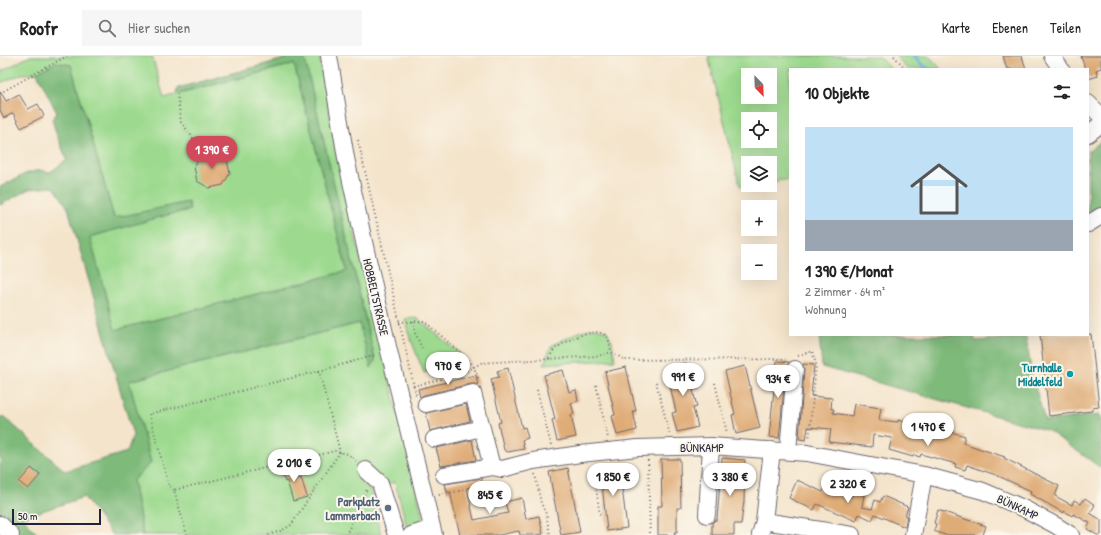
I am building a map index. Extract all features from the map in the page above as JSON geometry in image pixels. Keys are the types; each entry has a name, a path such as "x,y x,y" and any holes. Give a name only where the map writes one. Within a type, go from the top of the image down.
{"street":[{"name":"HOBBELTSTRASSE","path":"329,56 346,158 389,351 433,532"},
{"path":"1052,56 1060,68"},
{"path":"1089,104 1101,116"},
{"path":"1089,133 1101,124"},
{"path":"1089,223 1101,216"},
{"path":"788,451 793,362"},
{"path":"422,402 473,393 482,428 497,468"},
{"path":"434,439 482,428"},
{"path":"707,516 711,446"},
{"name":"BÜNKAMP","path":"444,475 611,450 648,447 711,446 788,451 807,453 924,475 983,491 1023,508 1071,535"},
{"path":"772,450 762,528 852,535"},
{"path":"370,473 380,483 396,535"},
{"path":"913,535 924,475"},
{"path":"0,524 12,535"},
{"path":"411,535 433,532"}],"path":[{"path":"0,93 67,56"},
{"path":"894,56 905,68"},
{"path":"177,94 181,122 201,149"},
{"path":"358,139 414,386 422,402"},
{"path":"413,321 415,333 422,348"},
{"path":"399,322 424,321 474,366"},
{"path":"548,359 554,349 583,334 596,332 605,335 609,341 611,352"},
{"path":"187,535 174,490 169,486 149,414 320,371 389,351"},
{"path":"414,386 459,375 481,363 598,356 611,352 625,360 793,362 812,351 816,364 810,437 807,453"},
{"path":"268,535 281,531 291,525 340,452 320,371"},
{"path":"656,382 673,447"},
{"path":"715,384 731,447"},
{"path":"596,385 611,450"},
{"path":"537,390 554,458"},
{"path":"648,447 650,535"},
{"path":"174,490 335,451 348,454 370,473 346,535"},
{"path":"591,453 600,516"},
{"path":"533,461 540,504 546,514 550,535"},
{"path":"437,495 483,486 494,479 497,468"}],"green space":[{"path":"30,56 152,56 164,98 294,64 347,271 115,330 89,237 190,210 188,202 114,218 71,65 56,62 37,73 22,74 0,83 0,72"},
{"path":"289,56 304,56 375,360 371,368 359,323 129,381 151,463 133,480 143,535 112,535 84,497 24,517 38,535 22,535 13,525 0,515 0,420 3,416 65,471 127,452 133,435 68,208 54,187 29,189 0,205 0,187 25,174 39,170 50,172 67,160 52,119 57,113 37,73 56,62 71,65 114,218 188,202 190,210 90,237 115,330 347,271 294,64 177,94 178,88 284,59"},
{"path":"304,56 319,56 341,176 424,522 407,528 395,482 370,489 381,535 143,535 133,480 151,463 129,381 360,323 371,367 375,360"},
{"path":"708,56 879,56 890,68 789,68 789,179 777,181 777,156 741,156 740,186"},
{"path":"896,56 929,56 940,68 906,68"},
{"path":"1101,141 1101,205 1099,212 1089,212 1089,151"},
{"path":"417,318 464,357 424,373 408,332 405,319"},
{"path":"595,328 607,331 612,341 615,360 544,364 551,346 581,331"},
{"path":"819,336 974,336 975,341 1026,337 1032,376 1045,421 1099,415 1101,419 1101,468 1049,431 822,367"}],"building":[{"path":"1003,56 1022,56 1026,68 1007,68"},
{"path":"1081,56 1101,56 1101,68 1096,70 1098,76 1089,79 1089,68 1085,68"},
{"path":"0,91 6,101 19,94 28,109 38,104 44,116 21,128 13,113 4,118 0,110"},
{"path":"215,152 227,160 230,173 223,185 209,188 197,181 194,167 201,155"},
{"name":"Turnhalle Middelfeld","path":"1089,334 1091,334 1099,407 1092,408 1092,411 1049,416 1040,336 1089,336"},
{"path":"777,361 789,362 786,368 779,438 769,437"},
{"path":"686,363 691,380 697,379 699,388 693,390 697,407 693,408 698,427 677,432 672,413 676,412 666,368"},
{"path":"803,364 814,365 811,396 832,398 831,409 834,409 833,413 852,416 854,404 881,408 879,420 898,422 898,420 907,423 905,431 931,438 933,429 940,431 940,429 965,436 963,443 1005,457 1004,458 1059,486 1055,496 1072,505 1074,500 1081,504 1085,498 1095,505 1090,513 1101,520 1101,535 1097,535 1087,529 1090,523 1073,514 1072,516 1064,511 1064,513 1030,494 1031,491 996,475 967,465 965,470 955,467 956,464 921,454 920,457 914,455 913,457 889,450 892,438 873,435 872,447 829,442 831,429 808,427 806,440 799,439 804,370"},
{"path":"745,366 760,428 736,434 732,415 735,414 725,371"},
{"path":"626,367 636,411 633,411 637,430 617,435 612,416 615,415 605,372"},
{"path":"508,368 522,428 525,427 528,438 522,440 524,449 508,452 504,450 498,423 501,422 491,379 499,377 497,371"},
{"path":"563,370 569,392 576,390 578,401 571,403 574,414 571,415 576,437 557,441 552,420 555,419 544,375"},
{"path":"476,375 478,385 471,384 420,397 418,389"},
{"path":"466,404 470,421 430,431 426,413"},
{"path":"472,440 476,460 441,466 436,448"},
{"path":"722,458 745,460 744,501 741,524 734,524 734,535 712,535 712,523 717,520"},
{"path":"661,459 680,459 681,508 677,508 677,532 674,532 675,535 658,535 658,506 662,506"},
{"path":"619,463 627,528 607,531 600,465"},
{"path":"294,465 298,478 301,477 307,497 293,501 281,468"},
{"path":"31,468 40,475 28,489 19,482"},
{"path":"568,468 580,532 561,535 549,472"},
{"path":"481,478 482,484 467,488 474,520 508,513 505,502 522,498 526,519 539,516 543,534 520,535 519,531 499,535 460,535 450,492 447,492 445,484"},
{"path":"797,480 823,492 826,485 851,497 854,490 864,495 862,507 872,509 875,500 880,502 883,496 908,507 905,516 907,516 905,527 875,514 872,520 859,514 856,521 817,504 814,510 789,498"},
{"path":"938,510 986,526 983,535 945,535 934,531 936,524 934,523"}],"waterway":[{"path":"914,56 922,65 927,68"}],"place":[{"name":"Turnhalle Middelfeld","path":"1070,374"},
{"name":"Parkplatz Lammerbach","path":"388,508"}]}
